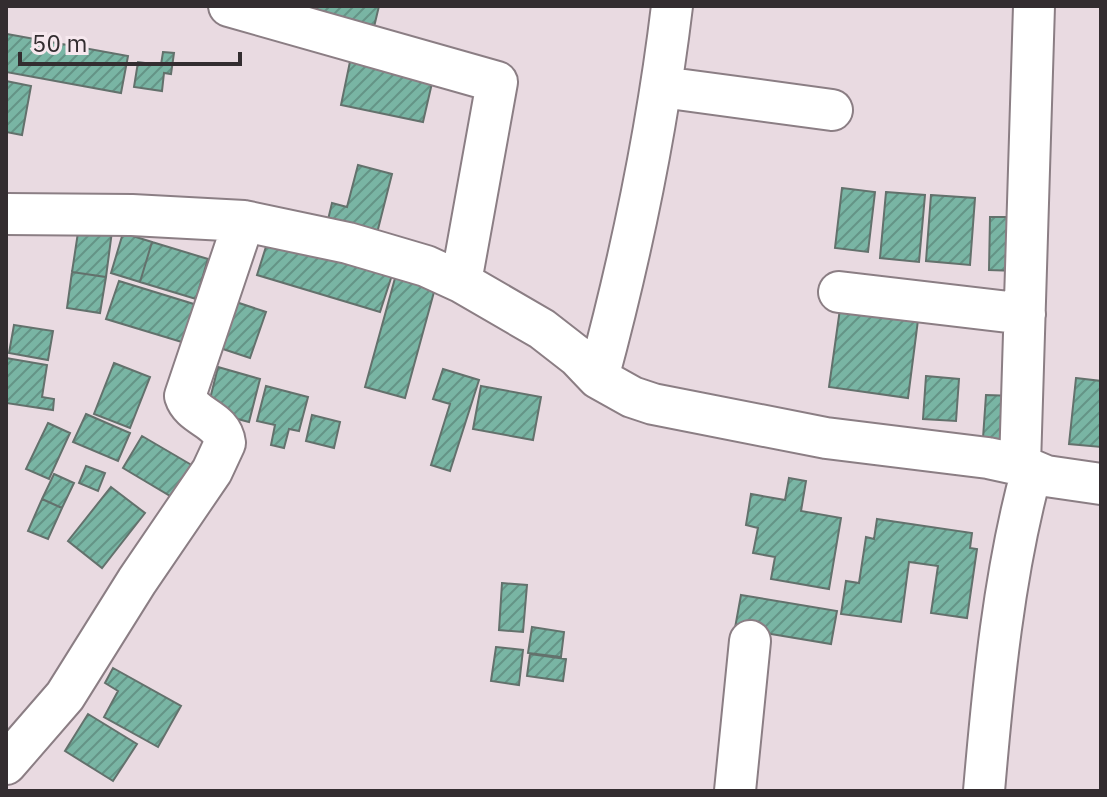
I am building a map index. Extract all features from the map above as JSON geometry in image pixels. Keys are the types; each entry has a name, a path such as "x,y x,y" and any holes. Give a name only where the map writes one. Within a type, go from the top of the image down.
{"street":[{"path":"229,6 497,82 461,282"},
{"path":"598,378 617,310 662,87 672,6"},
{"path":"984,791 991,710 1026,468 1025,314 1034,6"},
{"path":"662,87 832,110"},
{"path":"6,214 156,215 244,221 348,243 426,266 461,282 542,329 578,357 598,378 632,397 683,411 826,438 988,458 1072,481 1101,484"},
{"path":"6,764 65,696 137,581 212,471 225,443 219,426 188,405 185,396 244,221"},
{"path":"839,292 1025,314"},
{"path":"735,791 750,641"}],"building":[{"path":"318,6 379,6 374,27 316,13"},
{"path":"7,34 128,56 121,93 6,72"},
{"path":"163,52 174,53 171,74 164,73 162,91 134,87 138,62 161,65"},
{"path":"352,52 435,70 423,122 341,105"},
{"path":"6,81 31,86 22,135 6,132"},
{"path":"358,165 392,174 375,241 326,228 332,203 347,207"},
{"path":"842,188 875,192 868,252 835,248"},
{"path":"886,192 925,195 919,262 880,258"},
{"path":"931,195 975,198 970,265 926,261"},
{"path":"990,217 1022,217 1020,271 989,270"},
{"path":"79,226 112,231 106,277 72,272"},
{"path":"271,231 394,269 380,312 257,275"},
{"path":"123,233 152,242 140,282 111,273"},
{"path":"152,242 208,259 196,299 140,282"},
{"path":"397,271 437,281 405,398 365,387"},
{"path":"72,272 106,277 100,313 67,308"},
{"path":"119,281 197,305 185,343 106,319"},
{"path":"224,298 266,312 250,358 208,344"},
{"path":"840,309 918,320 908,398 829,387"},
{"path":"14,325 53,331 48,360 9,353"},
{"path":"6,358 47,365 42,397 54,399 53,410 6,403"},
{"path":"114,363 150,377 130,428 94,414"},
{"path":"218,367 260,379 249,422 207,411"},
{"path":"443,369 479,380 450,471 431,465 450,404 433,399"},
{"path":"926,376 959,379 956,421 923,419"},
{"path":"1076,378 1101,381 1101,447 1069,444"},
{"path":"266,386 308,397 299,431 289,429 284,448 271,445 275,425 257,421"},
{"path":"481,386 541,397 533,440 473,429"},
{"path":"986,395 1015,396 1012,440 983,438"},
{"path":"86,414 130,433 118,461 73,442"},
{"path":"312,415 340,422 334,448 306,441"},
{"path":"48,423 70,433 49,479 26,469"},
{"path":"142,436 195,467 177,500 123,468"},
{"path":"86,466 105,473 98,491 79,483"},
{"path":"54,474 74,483 62,508 42,499"},
{"path":"789,478 806,481 801,511 841,518 829,589 771,579 775,557 753,553 758,528 746,525 751,494 785,500"},
{"path":"111,487 145,513 102,568 68,541"},
{"path":"42,499 62,508 48,539 28,531"},
{"path":"877,519 972,533 970,548 977,549 967,618 931,613 938,566 909,562 901,622 841,614 846,581 859,583 866,537 874,539"},
{"path":"502,583 527,585 523,632 499,630"},
{"path":"741,595 837,611 831,644 735,628"},
{"path":"532,627 564,632 561,657 528,653"},
{"path":"496,647 523,650 519,685 491,681"},
{"path":"530,654 566,659 563,681 527,676"},
{"path":"113,668 181,706 158,747 104,717 118,691 105,683"},
{"path":"88,714 137,744 113,781 65,751"}]}
